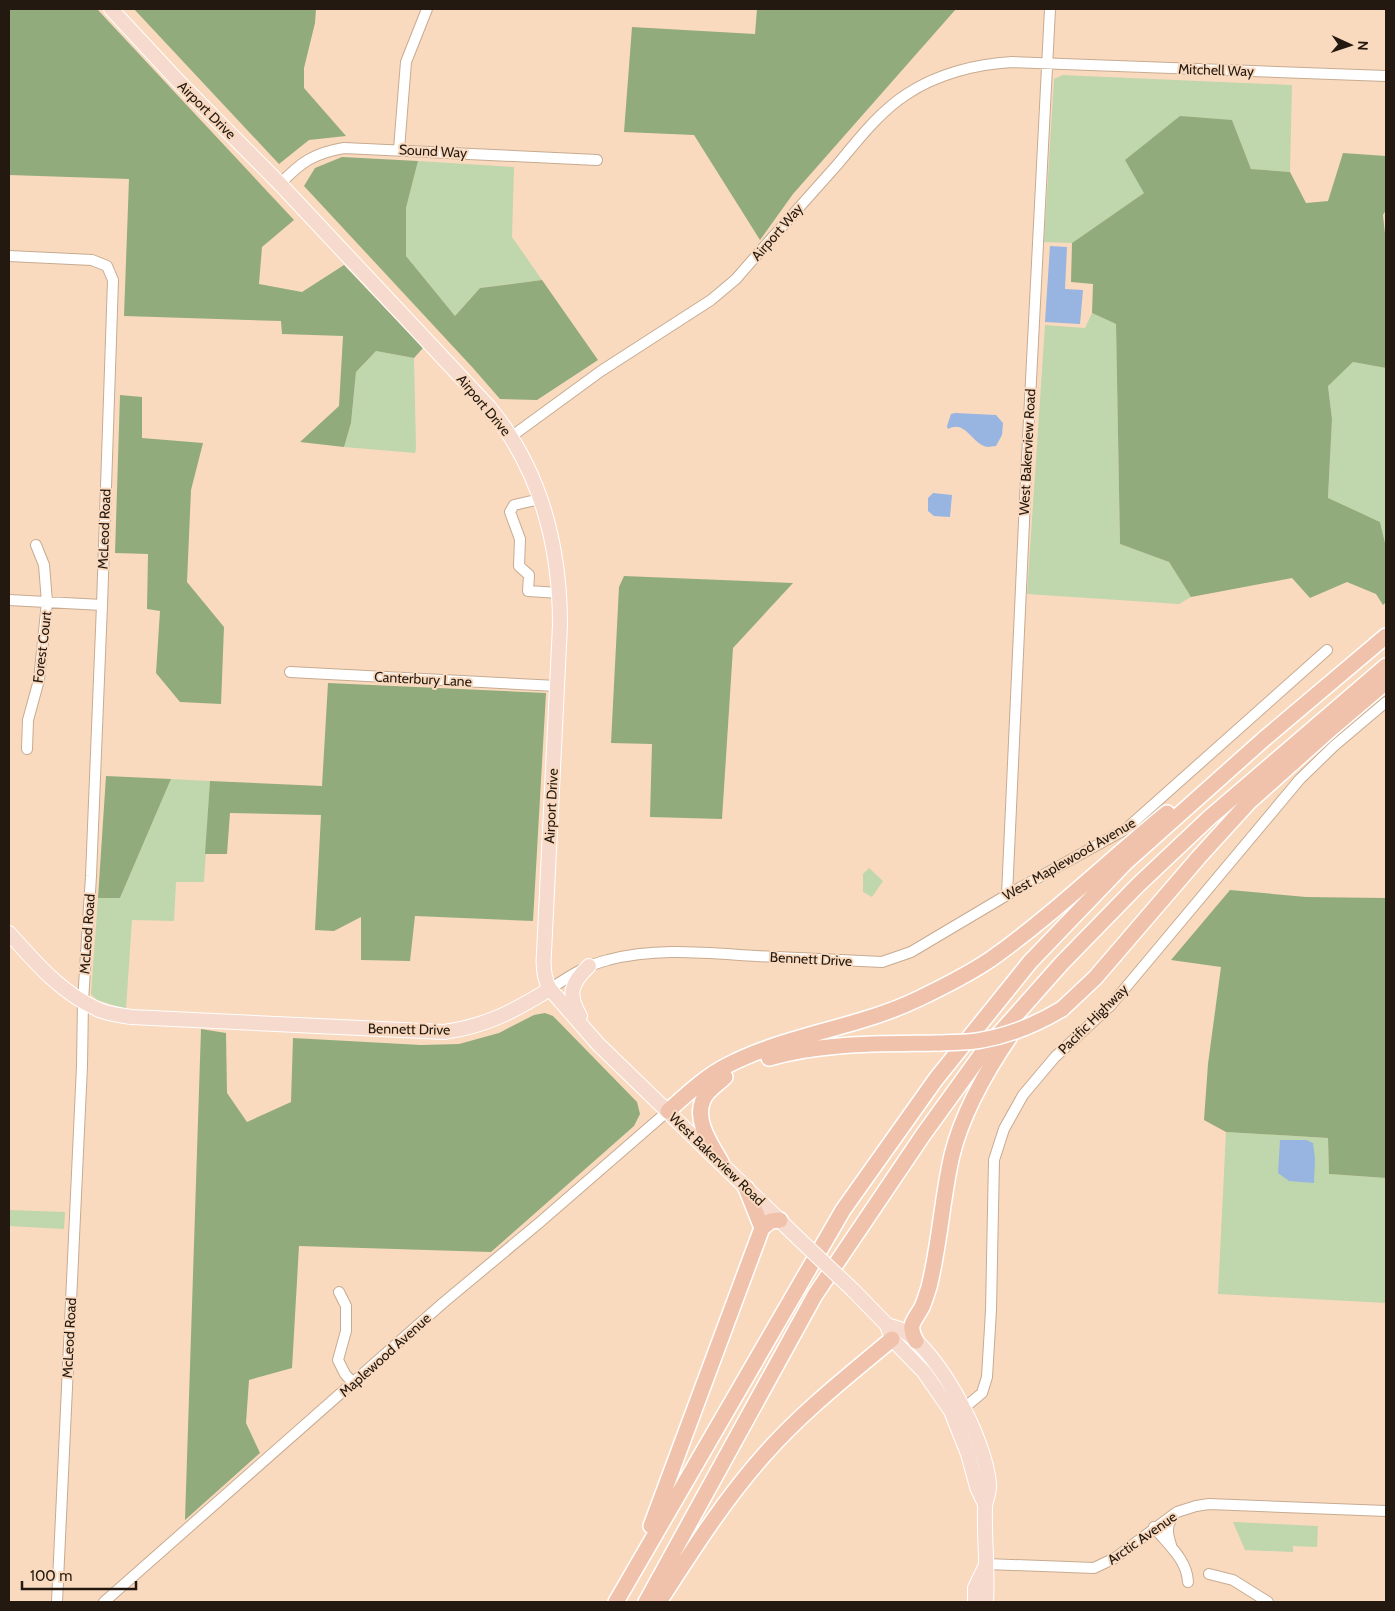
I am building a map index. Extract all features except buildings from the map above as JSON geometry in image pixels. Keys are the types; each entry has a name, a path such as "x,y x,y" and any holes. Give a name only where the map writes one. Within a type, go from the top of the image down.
{"highway":[{"path":"616,1602 843,1210 936,1079 1030,962 1125,863 1264,739 1386,636"},
{"path":"646,1602 815,1295 923,1135 983,1052 1062,964 1138,885 1209,818 1386,666"},
{"path":"668,1110 756,1062 782,1054 860,1044 981,1041 1017,1032 1041,1022 1062,1009 1095,978 1198,857 1249,802 1386,682"},
{"path":"668,1110 692,1090 728,1065 784,1044 884,1013 917,1000 971,972 1026,932 1159,819 1264,739"},
{"path":"916,1341 911,1326 922,1306 929,1287 951,1162 964,1122 993,1060 1062,964"},
{"path":"721,1162 702,1123 701,1112 703,1099 711,1089 725,1078"},
{"path":"746,1188 762,1228"},
{"path":"611,1602 654,1521 762,1228 771,1221 780,1220"},
{"path":"659,1602 719,1510 766,1452 890,1332"}],"main road":[{"name":"Airport Drive","path":"111,9 178,81 280,184 489,407 512,436 531,474 553,542 560,593 544,953 544,974 550,989"},
{"name":"Bennett Drive","path":"9,933 43,972 68,992 98,1010 131,1017 444,1032 486,1023 525,1004 550,989"},
{"path":"525,1004 535,991 544,953"},
{"path":"589,966 574,984 572,1000 598,1044"},
{"name":"West Bakerview Road","path":"550,989 598,1044 853,1290 924,1372 951,1412 968,1454 977,1488 985,1504"},
{"name":"West Bakerview Road","path":"890,1332 901,1330 916,1341 947,1380 964,1408 980,1447 990,1485 985,1504 986,1602"},
{"name":"West Bakerview Road","path":"975,1602 975,1588 986,1564"}],"street":[{"path":"399,149 406,62 427,9"},
{"name":"West Bakerview Road","path":"1007,895 1050,9"},
{"name":"Airport Way","path":"512,436 601,371 711,300 736,279 866,131 906,94 930,81 983,65 1012,62 1047,64"},
{"name":"Mitchell Way","path":"1047,64 1386,76"},
{"name":"Sound Way","path":"280,184 295,168 317,154 344,148 399,149 597,160"},
{"name":"McLeod Road","path":"9,256 92,260 107,266 113,280 91,876 83,1001 82,1066 57,1602"},
{"path":"540,499 514,506 510,512 520,539 519,566 529,575 528,591 560,593"},
{"name":"Forest Court","path":"28,749 28,720 39,680 47,602 44,564 36,545"},
{"path":"9,600 102,605"},
{"name":"West Maplewood Avenue","path":"882,962 911,952 1007,895 1126,829 1327,650"},
{"name":"Canterbury Lane","path":"290,672 557,686"},
{"name":"Pacific Highway","path":"964,1408 982,1393 987,1377 991,1310 994,1160 1004,1129 1024,1095 1056,1058 1111,1005 1300,779 1334,746 1386,702"},
{"name":"Bennett Drive","path":"550,989 589,966 609,959 657,952 699,952 882,962"},
{"name":"Maplewood Avenue","path":"104,1602 443,1303 539,1223 668,1110"},
{"path":"339,1292 346,1306 346,1331 338,1360 345,1374 353,1383"},
{"name":"Arctic Avenue","path":"986,1564 1094,1568 1115,1558 1176,1512 1209,1504 1386,1512"},
{"path":"1172,1548 1167,1530 1168,1522 1176,1512"},
{"path":"1154,1527 1185,1566 1188,1582"},
{"path":"1209,1574 1234,1580 1262,1601"}],"green space":[{"path":"9,9 97,9 294,220 262,247 259,284 302,292 344,265 423,348 414,358 376,351 356,372 351,423 344,447 300,442 339,406 343,336 282,334 281,321 124,316 129,179 9,175"},
{"path":"134,9 316,9 315,23 304,68 304,88 346,136 309,140 279,164"},
{"path":"757,9 956,9 793,194 760,240 694,135 624,132 632,27 755,34"},
{"path":"1063,75 1292,85 1290,172 1251,169 1232,120 1144,193 1072,243 1044,242 1054,79"},
{"path":"1180,116 1232,120 1251,169 1290,172 1306,203 1328,201 1343,153 1386,156 1386,210 1383,215 1386,243 1386,368 1353,362 1328,386 1332,419 1328,498 1380,522 1386,547 1386,602 1383,605 1376,594 1347,582 1310,598 1292,578 1191,597 1169,562 1120,544 1116,324 1092,313 1093,284 1071,282 1072,243 1144,193 1125,160"},
{"path":"342,157 418,161 406,208 406,256 455,316 480,288 542,280 598,360 537,400 500,399 304,186 315,168"},
{"path":"418,161 514,167 512,237 542,280 480,288 455,316 406,256 406,208"},
{"path":"1092,313 1116,324 1120,544 1169,562 1191,597 1179,604 1027,594 1045,325 1085,328"},
{"path":"376,351 414,358 415,453 344,447 351,423 356,372"},
{"path":"1353,362 1386,368 1386,547 1380,522 1328,499 1332,419 1328,385"},
{"path":"120,395 142,397 142,438 203,443 191,490 187,582 224,627 221,704 180,702 156,673 160,611 147,609 148,554 115,553"},
{"path":"624,576 793,583 733,648 722,819 650,817 652,744 611,743 619,587"},
{"path":"328,683 546,693 533,921 415,916 410,961 361,960 361,917 334,931 315,930 321,815 230,813 227,854 205,854 210,781 322,786"},
{"path":"106,776 171,779 120,898 98,898"},
{"path":"171,779 210,781 204,882 176,882 174,921 132,920 126,1009 97,1000 91,994 98,898 120,898"},
{"path":"869,868 883,881 872,897 863,892 863,874"},
{"path":"1230,890 1306,897 1386,898 1386,1178 1329,1174 1328,1138 1226,1132 1204,1120 1208,1064 1221,967 1171,960"},
{"path":"545,1013 553,1016 637,1102 640,1114 634,1126 491,1252 299,1246 292,1368 249,1380 246,1423 260,1453 185,1520 201,1029 226,1033 227,1093 247,1122 291,1102 293,1038 421,1045 459,1044 499,1033 534,1015"},
{"path":"1226,1132 1328,1138 1329,1174 1386,1178 1386,1303 1218,1294"},
{"path":"9,1210 65,1212 64,1229 9,1226"},
{"path":"1233,1522 1318,1526 1317,1547 1293,1546 1293,1552 1245,1550"}],"water":[{"path":"1050,246 1067,247 1065,289 1083,290 1080,324 1045,322"},
{"path":"951,414 996,415 1003,423 1002,435 996,446 988,447 982,445 960,427 948,429 947,426"},
{"path":"933,493 952,495 950,517 934,516 928,511 928,498"},
{"path":"1280,1140 1306,1140 1313,1143 1315,1158 1314,1183 1289,1181 1278,1173"}]}
